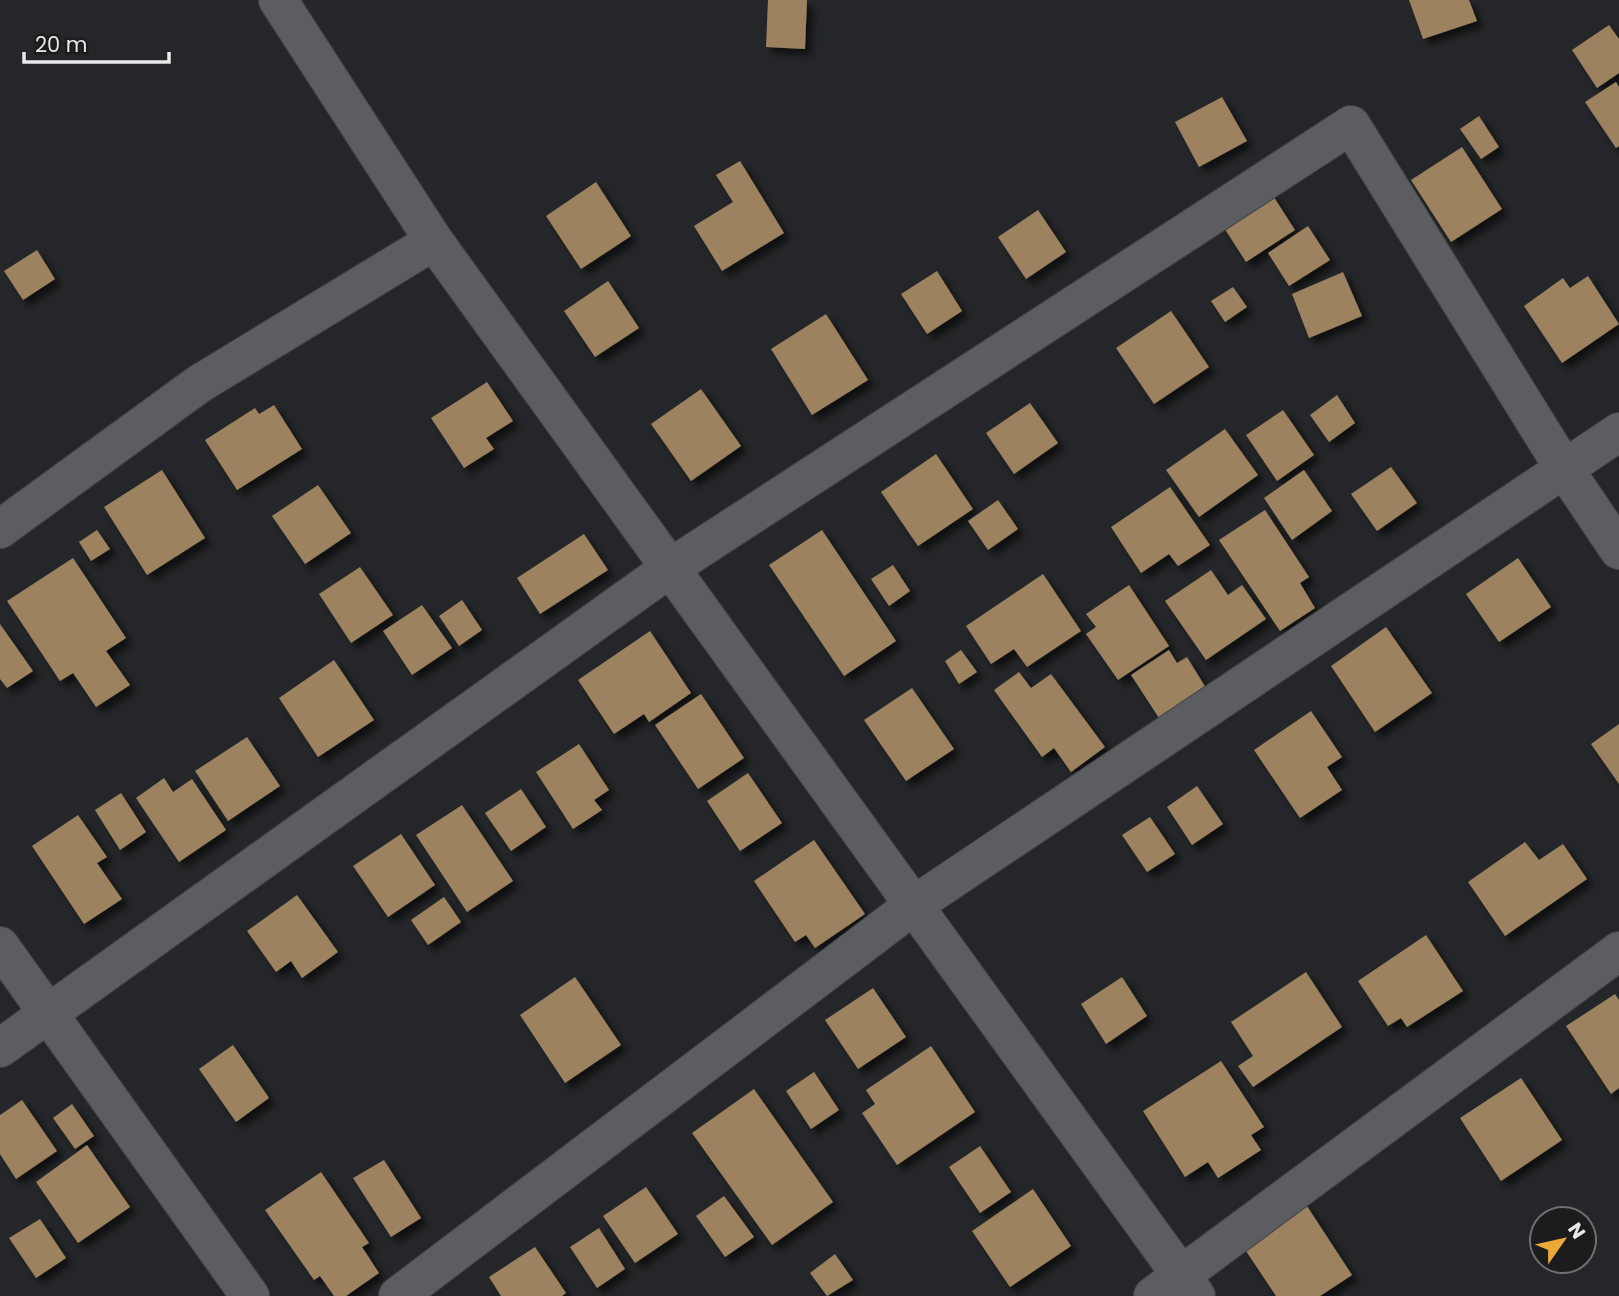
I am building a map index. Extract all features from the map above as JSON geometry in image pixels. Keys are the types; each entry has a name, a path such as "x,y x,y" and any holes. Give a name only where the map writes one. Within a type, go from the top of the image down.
{"street":[{"path":"278,0 434,242 914,905 1177,1289 1619,951"},
{"path":"0,1048 670,568 1351,125 1565,470 1619,550"},
{"path":"0,529 199,384 434,242"},
{"path":"398,1296 914,905 1619,432"},
{"path":"0,946 250,1296"}],"building":[{"path":"768,0 807,0 805,49 766,47"},
{"path":"1409,0 1469,0 1477,21 1423,39"},
{"path":"1609,25 1619,39 1619,73 1597,88 1572,50"},
{"path":"1616,82 1619,87 1619,146 1616,148 1585,102"},
{"path":"1222,97 1247,141 1199,167 1175,122"},
{"path":"1479,116 1499,147 1481,159 1460,129"},
{"path":"1462,147 1502,209 1451,242 1411,180"},
{"path":"740,161 784,233 722,271 694,226 733,202 716,175"},
{"path":"596,182 631,236 581,269 546,216"},
{"path":"1270,191 1295,230 1246,262 1221,223"},
{"path":"1038,210 1066,252 1026,279 998,237"},
{"path":"1308,226 1330,260 1289,286 1268,253"},
{"path":"37,250 55,279 23,300 4,271"},
{"path":"937,271 962,311 927,334 901,294"},
{"path":"1343,272 1362,316 1309,338 1292,294"},
{"path":"1588,276 1619,324 1562,363 1524,306 1563,278 1570,288"},
{"path":"608,281 639,328 595,357 564,311"},
{"path":"1233,287 1247,307 1225,322 1211,301"},
{"path":"1171,311 1209,367 1154,404 1116,348"},
{"path":"826,314 868,380 812,415 771,349"},
{"path":"487,382 513,421 486,438 494,449 464,468 431,418"},
{"path":"701,389 741,446 691,481 651,424"},
{"path":"1337,395 1355,423 1329,442 1310,415"},
{"path":"1030,403 1058,443 1014,474 986,433"},
{"path":"274,405 302,449 237,490 205,440 255,408 259,414"},
{"path":"1283,410 1314,455 1277,481 1246,435"},
{"path":"1225,429 1258,475 1199,517 1166,470"},
{"path":"936,454 973,509 918,546 881,492"},
{"path":"1391,467 1417,503 1377,531 1351,494"},
{"path":"162,470 205,538 147,575 104,507"},
{"path":"1304,470 1332,511 1292,540 1264,498"},
{"path":"318,485 351,533 305,564 272,516"},
{"path":"1170,487 1210,545 1178,566 1169,554 1141,573 1111,527"},
{"path":"998,500 1018,529 988,550 968,521"},
{"path":"1265,510 1309,577 1300,583 1315,608 1280,631 1219,540"},
{"path":"97,530 110,549 91,561 79,542"},
{"path":"822,530 896,641 844,676 769,565"},
{"path":"584,534 608,570 540,614 517,578"},
{"path":"73,558 126,638 106,651 130,685 96,707 73,673 60,681 7,601"},
{"path":"1518,558 1551,607 1499,642 1466,594"},
{"path":"893,565 910,591 889,606 871,579"},
{"path":"360,567 393,615 351,643 319,594"},
{"path":"1211,570 1228,595 1242,585 1266,619 1206,660 1165,601"},
{"path":"1043,574 1081,631 1027,667 1014,649 991,664 966,626"},
{"path":"1129,585 1169,646 1118,680 1086,634 1096,627 1086,614"},
{"path":"462,600 482,630 459,646 439,616"},
{"path":"422,605 452,648 412,675 383,631"},
{"path":"0,624 33,671 7,688 0,679"},
{"path":"1386,627 1432,693 1375,732 1331,666"},
{"path":"650,631 691,693 649,722 644,714 614,734 578,680"},
{"path":"961,650 977,672 959,684 945,661"},
{"path":"1169,650 1177,663 1187,657 1206,688 1159,718 1131,675"},
{"path":"334,660 374,720 318,757 279,698"},
{"path":"1019,672 1031,688 1051,674 1105,747 1071,772 1054,748 1042,757 994,690"},
{"path":"912,688 954,749 906,781 864,720"},
{"path":"701,694 744,758 698,789 655,725"},
{"path":"1311,711 1342,757 1327,767 1342,790 1300,818 1254,750"},
{"path":"1619,724 1619,784 1591,744"},
{"path":"247,737 280,786 228,821 195,771"},
{"path":"579,744 609,790 594,800 602,810 573,829 536,772"},
{"path":"748,773 782,823 740,851 707,801"},
{"path":"164,778 173,792 192,779 226,830 179,862 136,798"},
{"path":"1197,786 1223,824 1192,845 1167,807"},
{"path":"521,789 546,827 511,851 485,813"},
{"path":"121,793 146,832 120,850 95,810"},
{"path":"462,805 513,881 467,912 416,835"},
{"path":"78,815 107,857 97,863 122,899 84,924 32,846"},
{"path":"1150,817 1175,854 1147,872 1122,835"},
{"path":"401,834 435,885 388,917 353,866"},
{"path":"814,840 865,914 815,948 806,935 795,942 754,881"},
{"path":"1525,842 1539,860 1563,844 1587,879 1505,936 1468,882"},
{"path":"297,895 338,952 302,978 291,961 276,972 247,931"},
{"path":"444,897 461,922 428,945 411,920"},
{"path":"1426,935 1463,991 1407,1027 1401,1018 1388,1026 1358,981"},
{"path":"1306,972 1342,1027 1253,1087 1238,1066 1253,1056 1231,1022"},
{"path":"575,977 621,1045 565,1083 520,1015"},
{"path":"1122,977 1147,1016 1106,1044 1081,1004"},
{"path":"873,988 906,1037 858,1069 825,1020"},
{"path":"1615,994 1619,1000 1619,1088 1611,1094 1566,1026"},
{"path":"233,1045 269,1098 236,1122 199,1069"},
{"path":"931,1046 975,1112 897,1165 862,1113 875,1104 866,1090"},
{"path":"1221,1061 1264,1127 1251,1135 1261,1150 1218,1178 1208,1162 1185,1177 1143,1111"},
{"path":"814,1072 839,1110 811,1129 786,1091"},
{"path":"1521,1078 1562,1140 1501,1181 1460,1118"},
{"path":"754,1089 833,1202 772,1245 692,1133"},
{"path":"22,1100 57,1151 16,1179 0,1154 0,1115"},
{"path":"72,1104 94,1136 75,1149 53,1118"},
{"path":"87,1145 130,1207 78,1243 36,1182"},
{"path":"980,1146 1011,1192 980,1213 949,1167"},
{"path":"384,1160 421,1218 391,1237 353,1178"},
{"path":"321,1172 369,1243 362,1247 379,1273 346,1296 334,1296 320,1276 314,1280 265,1210"},
{"path":"646,1187 678,1234 635,1263 603,1216"},
{"path":"1033,1189 1071,1246 1010,1287 972,1231"},
{"path":"724,1196 754,1237 725,1257 696,1216"},
{"path":"1305,1203 1352,1275 1320,1296 1276,1296 1242,1245"},
{"path":"40,1219 66,1258 36,1278 9,1238"},
{"path":"599,1228 625,1269 597,1288 570,1247"},
{"path":"535,1247 566,1293 562,1296 501,1296 489,1277"},
{"path":"835,1254 853,1280 827,1296 810,1273"}]}
